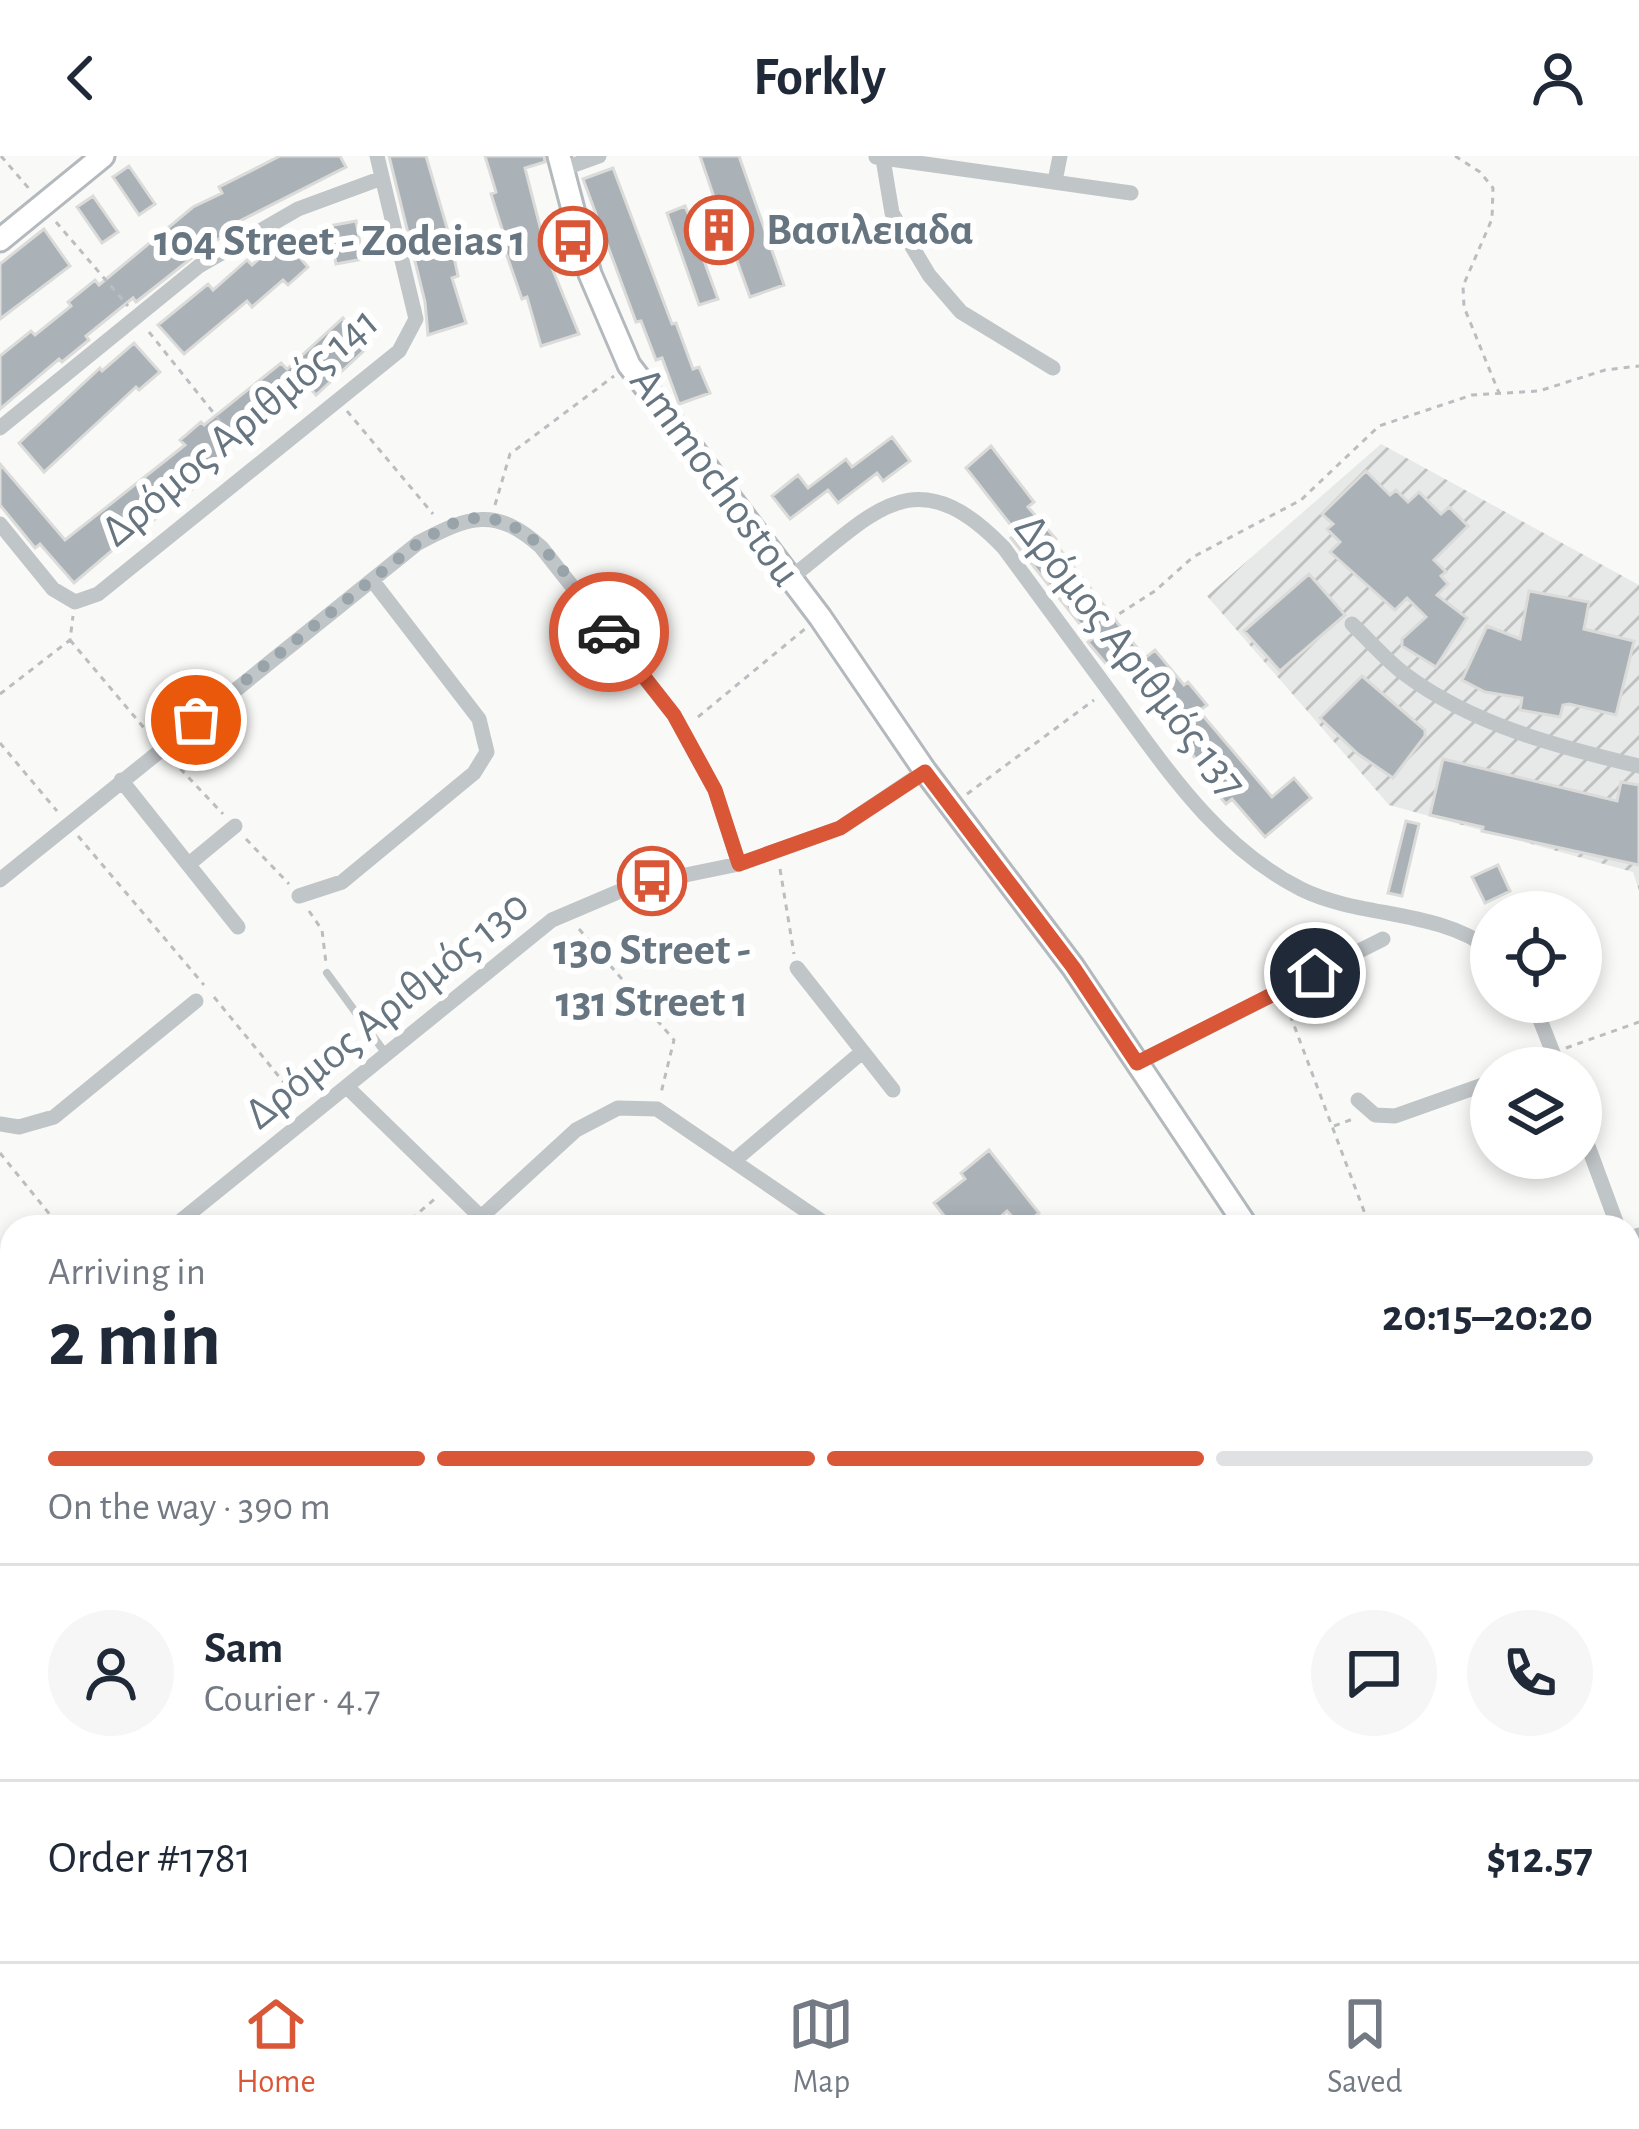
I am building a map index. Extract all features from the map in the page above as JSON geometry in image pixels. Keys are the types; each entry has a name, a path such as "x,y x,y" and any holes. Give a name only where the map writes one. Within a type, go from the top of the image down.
{"street":[{"path":"0,240 103,156"},
{"name":"Δρόμος Αριθμός 141","path":"0,524 52,589 75,602 98,594 399,351 416,319 377,156"},
{"path":"561,163 599,156"},
{"path":"1054,181 1060,156"},
{"path":"1053,368 961,312 929,274 892,213 878,157 1131,193"},
{"name":"Ammochostou","path":"561,163 590,274 629,364 820,617 925,772 1073,967 1239,1215"},
{"path":"0,428 199,266 298,208 382,178"},
{"name":"Δρόμος Αριθμός 137","path":"789,579 889,503 932,498 974,516 1004,548 1184,793 1249,859 1306,891 1470,936"},
{"path":"0,880 418,543 460,521 490,518 518,527 541,547 682,730 715,790 739,864"},
{"path":"299,896 342,882 474,773 488,752 479,719 372,580"},
{"path":"1352,624 1405,674 1462,710 1570,750 1639,766"},
{"name":"Δρόμος Αριθμός 130","path":"188,1215 552,920 632,886 739,864 840,828 925,772"},
{"path":"122,780 238,927"},
{"path":"189,864 235,826"},
{"path":"1137,1063 1383,939"},
{"path":"796,968 893,1090"},
{"path":"0,1124 19,1127 54,1117 196,1001"},
{"path":"735,1160 862,1052"},
{"path":"347,1088 479,1215"},
{"path":"1365,1106 1395,1116 1470,1089"},
{"path":"493,1215 576,1130 618,1108 657,1109 813,1215"},
{"path":"1600,1179 1614,1215"}],"lane":[{"path":"327,973 387,1055"}],"path":[{"path":"1455,156 1480,172 1493,188 1492,219 1463,286 1464,308 1498,393"},
{"path":"490,518 510,454 629,364"},
{"path":"1074,643 1155,591 1193,557 1301,500 1379,426 1472,395 1538,391 1605,370 1639,366"},
{"path":"338,401 445,529"},
{"path":"0,694 70,640 75,602"},
{"path":"682,730 820,617"},
{"path":"70,640 161,748 299,896 322,930 327,973"},
{"path":"951,806 1108,689"},
{"path":"0,743 312,1116"},
{"path":"777,850 796,968"},
{"path":"566,914 674,1040 657,1109"},
{"path":"1281,990 1365,1215"},
{"path":"1584,1047 1639,1022"},
{"path":"1332,1126 1365,1106"},
{"path":"0,1153 50,1215"},
{"path":"416,1215 449,1187"}],"shaded area":[{"path":"1381,444 1639,585 1639,891 1633,872 1389,805 1207,596"}],"building":[{"path":"280,156 340,156 346,167 232,225 235,231 196,250 0,409 0,356 31,331 35,335 95,280 99,285 193,207 222,193 219,187"},
{"path":"389,156 426,156 450,238 458,276 452,278 466,323 428,335 425,302"},
{"path":"485,156 544,156 545,162 525,168 548,258 579,334 541,346 527,297 522,299 499,233 503,232 491,194 496,192"},
{"name":"Βασιλειαδα","path":"700,156 739,156 784,285 750,297 732,247 703,258 718,299 699,305 667,213 685,206 688,213 716,203"},
{"path":"129,166 155,204 139,215 113,177"},
{"path":"613,168 672,324 676,323 693,369 699,367 710,393 679,404 662,358 656,360 641,321 636,322 583,179"},
{"path":"93,196 118,232 102,243 77,207"},
{"path":"356,221 363,259 336,264 329,226"},
{"path":"44,229 70,266 0,319 0,264"},
{"path":"283,238 308,267 288,285 283,280 252,307 247,301 184,354 158,325 208,284 213,290 247,260 252,265"},
{"path":"343,318 368,347 316,395 310,388 247,439 244,435 195,477 200,483 74,583 40,544 35,548 0,505 0,464 65,540 185,445 180,440 201,422 204,425 281,363 287,369"},
{"path":"134,343 160,372 139,390 136,387 44,472 19,443"},
{"path":"892,437 910,461 883,481 877,473 838,503 828,490 790,519 772,496 798,475 808,488 846,459 852,467"},
{"path":"991,446 1034,502 1028,507 1145,658 1155,650 1184,685 1188,682 1207,705 1199,711 1272,797 1294,778 1311,798 1265,837 1232,799 1226,804 1209,784 1214,780 1184,745 1192,739 1152,691 1148,694 1117,657 1107,665 1088,642 1092,639 1011,538 1017,533 966,468"},
{"path":"1366,471 1390,495 1396,490 1408,502 1419,492 1441,514 1449,507 1468,526 1434,560 1446,572 1441,576 1448,584 1437,595 1467,618 1436,667 1402,646 1402,639 1426,617 1407,598 1395,610 1330,552 1340,542 1327,529 1333,524 1322,514"},
{"path":"1309,574 1345,615 1280,671 1244,631"},
{"path":"1529,591 1589,602 1584,629 1634,641 1616,715 1569,704 1563,705 1560,717 1520,710 1522,698 1485,692 1462,680 1487,626 1520,639"},
{"path":"1362,676 1425,730 1393,778 1358,754 1320,718"},
{"path":"1443,759 1617,801 1621,782 1639,785 1639,865 1430,815"},
{"path":"1406,821 1419,824 1402,896 1388,893"},
{"path":"1498,865 1510,891 1479,891 1472,877"},
{"path":"989,1150 1039,1213 944,1215 934,1203 965,1179 961,1173"}],"way so far":[{"path":"196,720 418,543 460,521 490,518 518,527 541,547 609,632"}],"place":[{"name":"Βασιλειαδα","path":"719,230"},
{"name":"104 Street - Zodeias 1","path":"573,241"},
{"name":"130 Street - 131 Street 1","path":"652,881"}],"route":[{"path":"609,632 674,715 715,790 739,864 840,828 925,772 1073,967 1137,1063 1315,973"}]}
